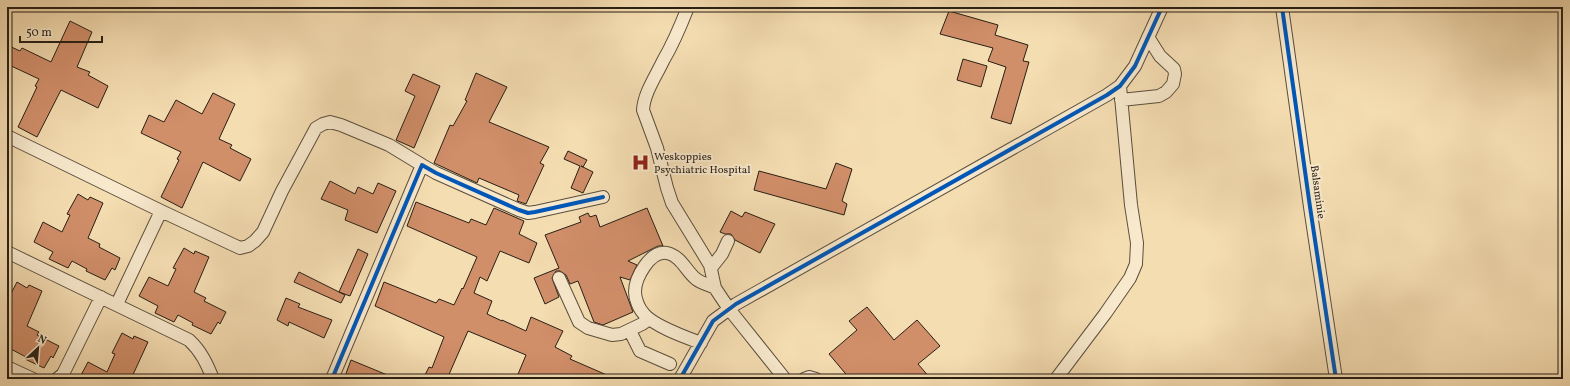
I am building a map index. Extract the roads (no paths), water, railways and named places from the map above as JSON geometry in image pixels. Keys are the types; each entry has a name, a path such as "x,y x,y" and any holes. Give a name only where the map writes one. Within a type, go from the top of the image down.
{"street":[{"path":"688,7 643,103 643,110 657,148 672,202 711,268 715,288 729,309 785,379"},
{"path":"680,379 713,322 729,309 1107,95 1120,86 1135,66 1162,7"},
{"name":"Balsaminie","path":"1282,7 1336,379"},
{"path":"1121,100 1159,96 1166,92 1173,84 1175,74 1174,69 1160,56 1148,37"},
{"path":"1056,379 1126,284 1136,264 1137,243 1130,205 1120,86"},
{"path":"7,136 240,248 248,246 263,232 282,191 316,128 330,122 341,125 389,145 436,174 528,213 548,210 602,197"},
{"path":"332,379 422,165"},
{"path":"117,304 161,211"},
{"path":"711,268 722,254 728,241"},
{"path":"7,252 189,340 196,346 203,356 214,379"},
{"path":"701,343 649,319 643,314 636,299 636,288 643,268 654,255 662,252 671,254 681,262 696,279 715,288"},
{"path":"559,278 576,317 582,325 612,336 630,331 649,319"},
{"path":"57,379 63,374 101,297"},
{"path":"630,331 640,351 670,364"},
{"path":"7,367 33,379"},
{"path":"804,379 810,377 816,379"}],"place":[{"name":"Weskoppies Psychiatric Hospital","path":"641,163"}]}
